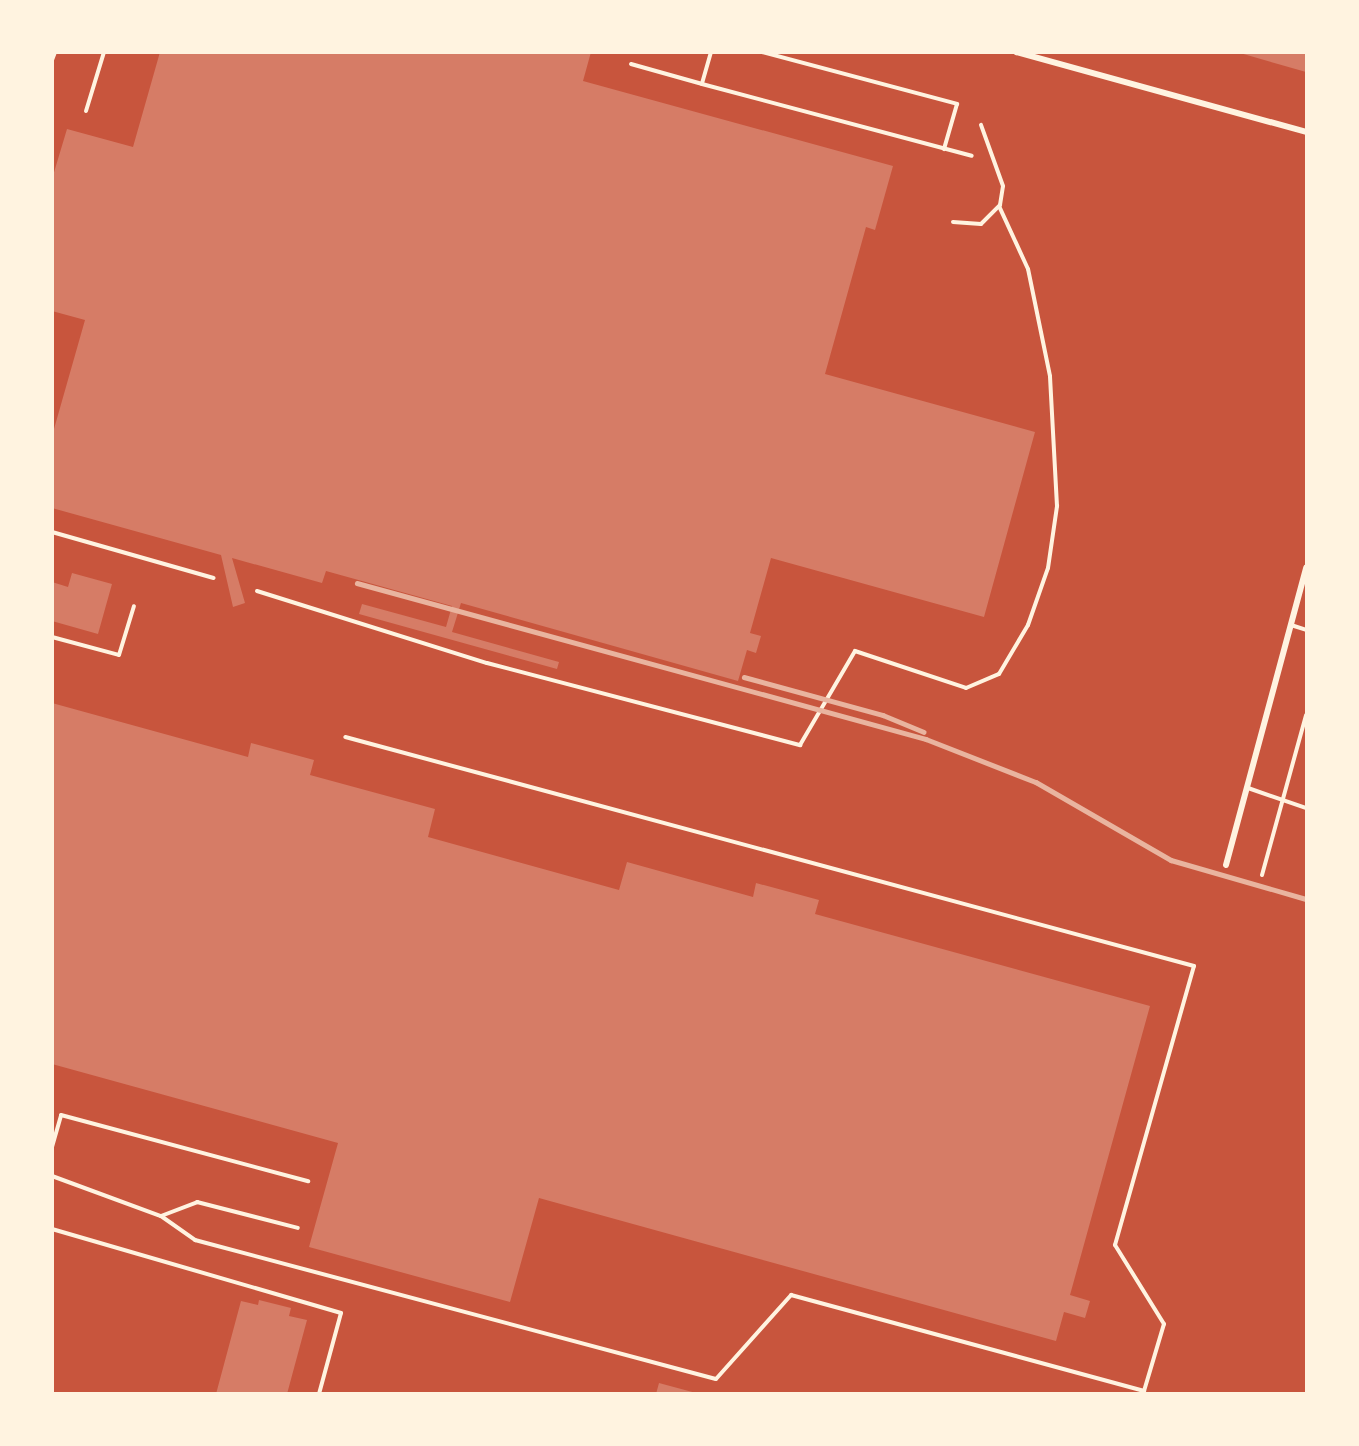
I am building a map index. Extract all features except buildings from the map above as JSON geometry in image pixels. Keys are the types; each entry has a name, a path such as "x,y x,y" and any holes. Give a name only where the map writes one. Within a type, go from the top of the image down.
{"street":[{"path":"1016,52 1306,132"},
{"path":"1226,865 1306,568"}],"lane":[{"path":"52,60 55,52"},
{"path":"87,111 104,52"},
{"path":"702,84 711,52"},
{"path":"762,52 957,104 944,149"},
{"path":"631,64 972,156"},
{"path":"953,222 981,224 999,206 1003,186 981,125"},
{"path":"257,591 488,663 800,745 855,651 966,688 999,674 1028,625 1048,568 1057,506 1050,376 1029,269 999,206"},
{"path":"52,532 214,578"},
{"path":"52,637 119,655 134,606"},
{"path":"1291,625 1306,630"},
{"path":"1262,875 1306,715"},
{"path":"52,1176 161,1216 195,1240 716,1379 791,1295 1144,1391 1164,1324 1115,1245 1194,966 345,737"},
{"path":"1247,788 1284,798 1306,808"},
{"path":"52,1147 61,1115 308,1181"},
{"path":"161,1216 197,1202 297,1228"},
{"path":"52,1229 341,1313 319,1394"}],"railway":[{"path":"357,583 926,739 1036,782 1171,860 1306,899"},
{"path":"744,677 883,715 924,732"}]}
